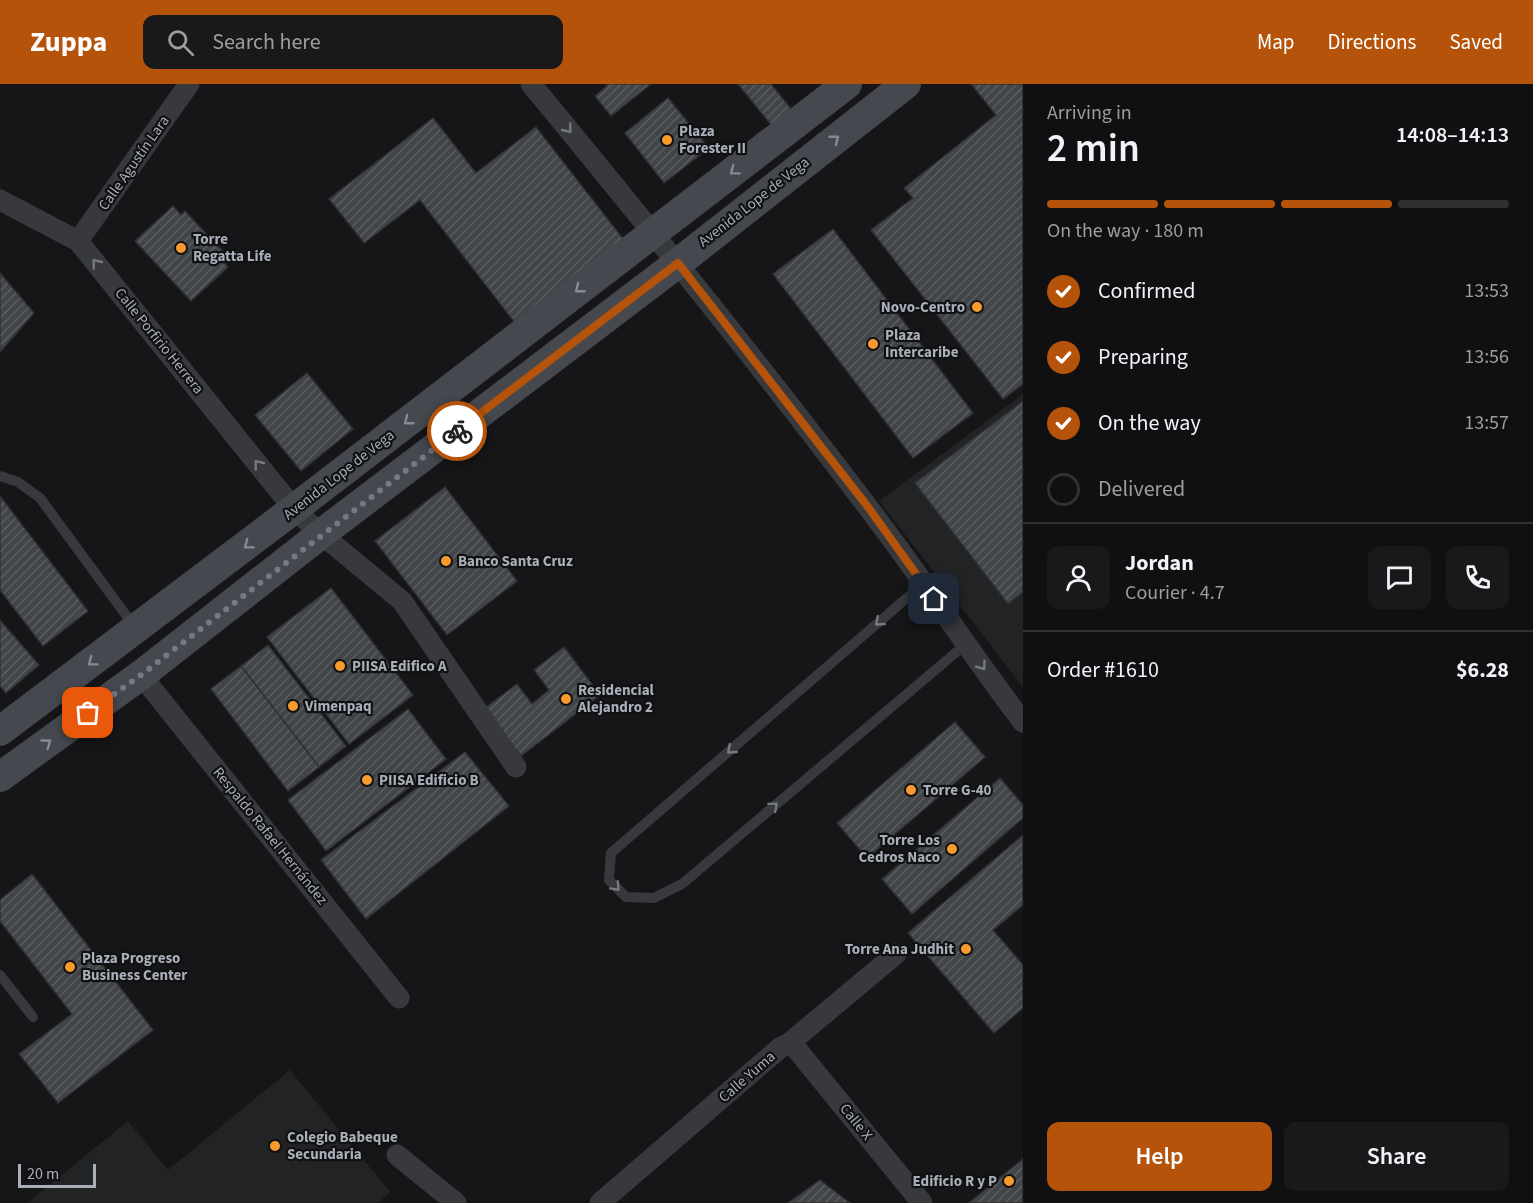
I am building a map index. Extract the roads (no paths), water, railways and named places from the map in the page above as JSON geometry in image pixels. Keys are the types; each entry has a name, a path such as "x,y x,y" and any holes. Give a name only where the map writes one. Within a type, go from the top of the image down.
{"main road":[{"name":"Avenida Lope de Vega","path":"0,731 294,509 847,84"},
{"name":"Avenida Lope de Vega","path":"0,777 141,675 321,534 678,263 906,84"}],"street":[{"name":"Calle Agustín Lara","path":"78,241 189,84"},
{"path":"531,84 678,263 852,486 1023,722"},
{"name":"Calle Porfirio Herrera","path":"0,200 78,241 294,509 402,602 516,767"},
{"name":"Respaldo Rafael Hernández","path":"141,675 399,998"},
{"name":"Calle Yuma","path":"600,1203 781,1047 787,1045 896,954"},
{"name":"Calle X","path":"787,1045 794,1046 919,1202"},
{"path":"396,1155 456,1203"}],"lane":[{"path":"0,476 18,482 40,498 136,629"},
{"path":"923,584 611,853 609,880 626,897 654,898 682,884 966,644"},
{"path":"0,975 33,1017"}],"place":[{"name":"Plaza Forester II","path":"667,140"},
{"name":"Torre Regatta Life","path":"181,248"},
{"name":"Novo-Centro","path":"977,307"},
{"name":"Plaza Intercaribe","path":"873,344"},
{"name":"Banco Santa Cruz","path":"446,561"},
{"name":"PIISA Edifico A","path":"340,666"},
{"name":"Residencial Alejandro 2","path":"566,699"},
{"name":"Vimenpaq","path":"293,706"},
{"name":"PIISA Edificio B","path":"367,780"},
{"name":"Torre G-40","path":"911,790"},
{"name":"Torre Los Cedros Naco","path":"952,849"},
{"name":"Torre Ana Judhit","path":"966,949"},
{"name":"Plaza Progreso Business Center","path":"70,967"},
{"name":"Colegio Babeque Secundaria","path":"275,1146"},
{"name":"Edificio R y P","path":"1009,1181"}]}
